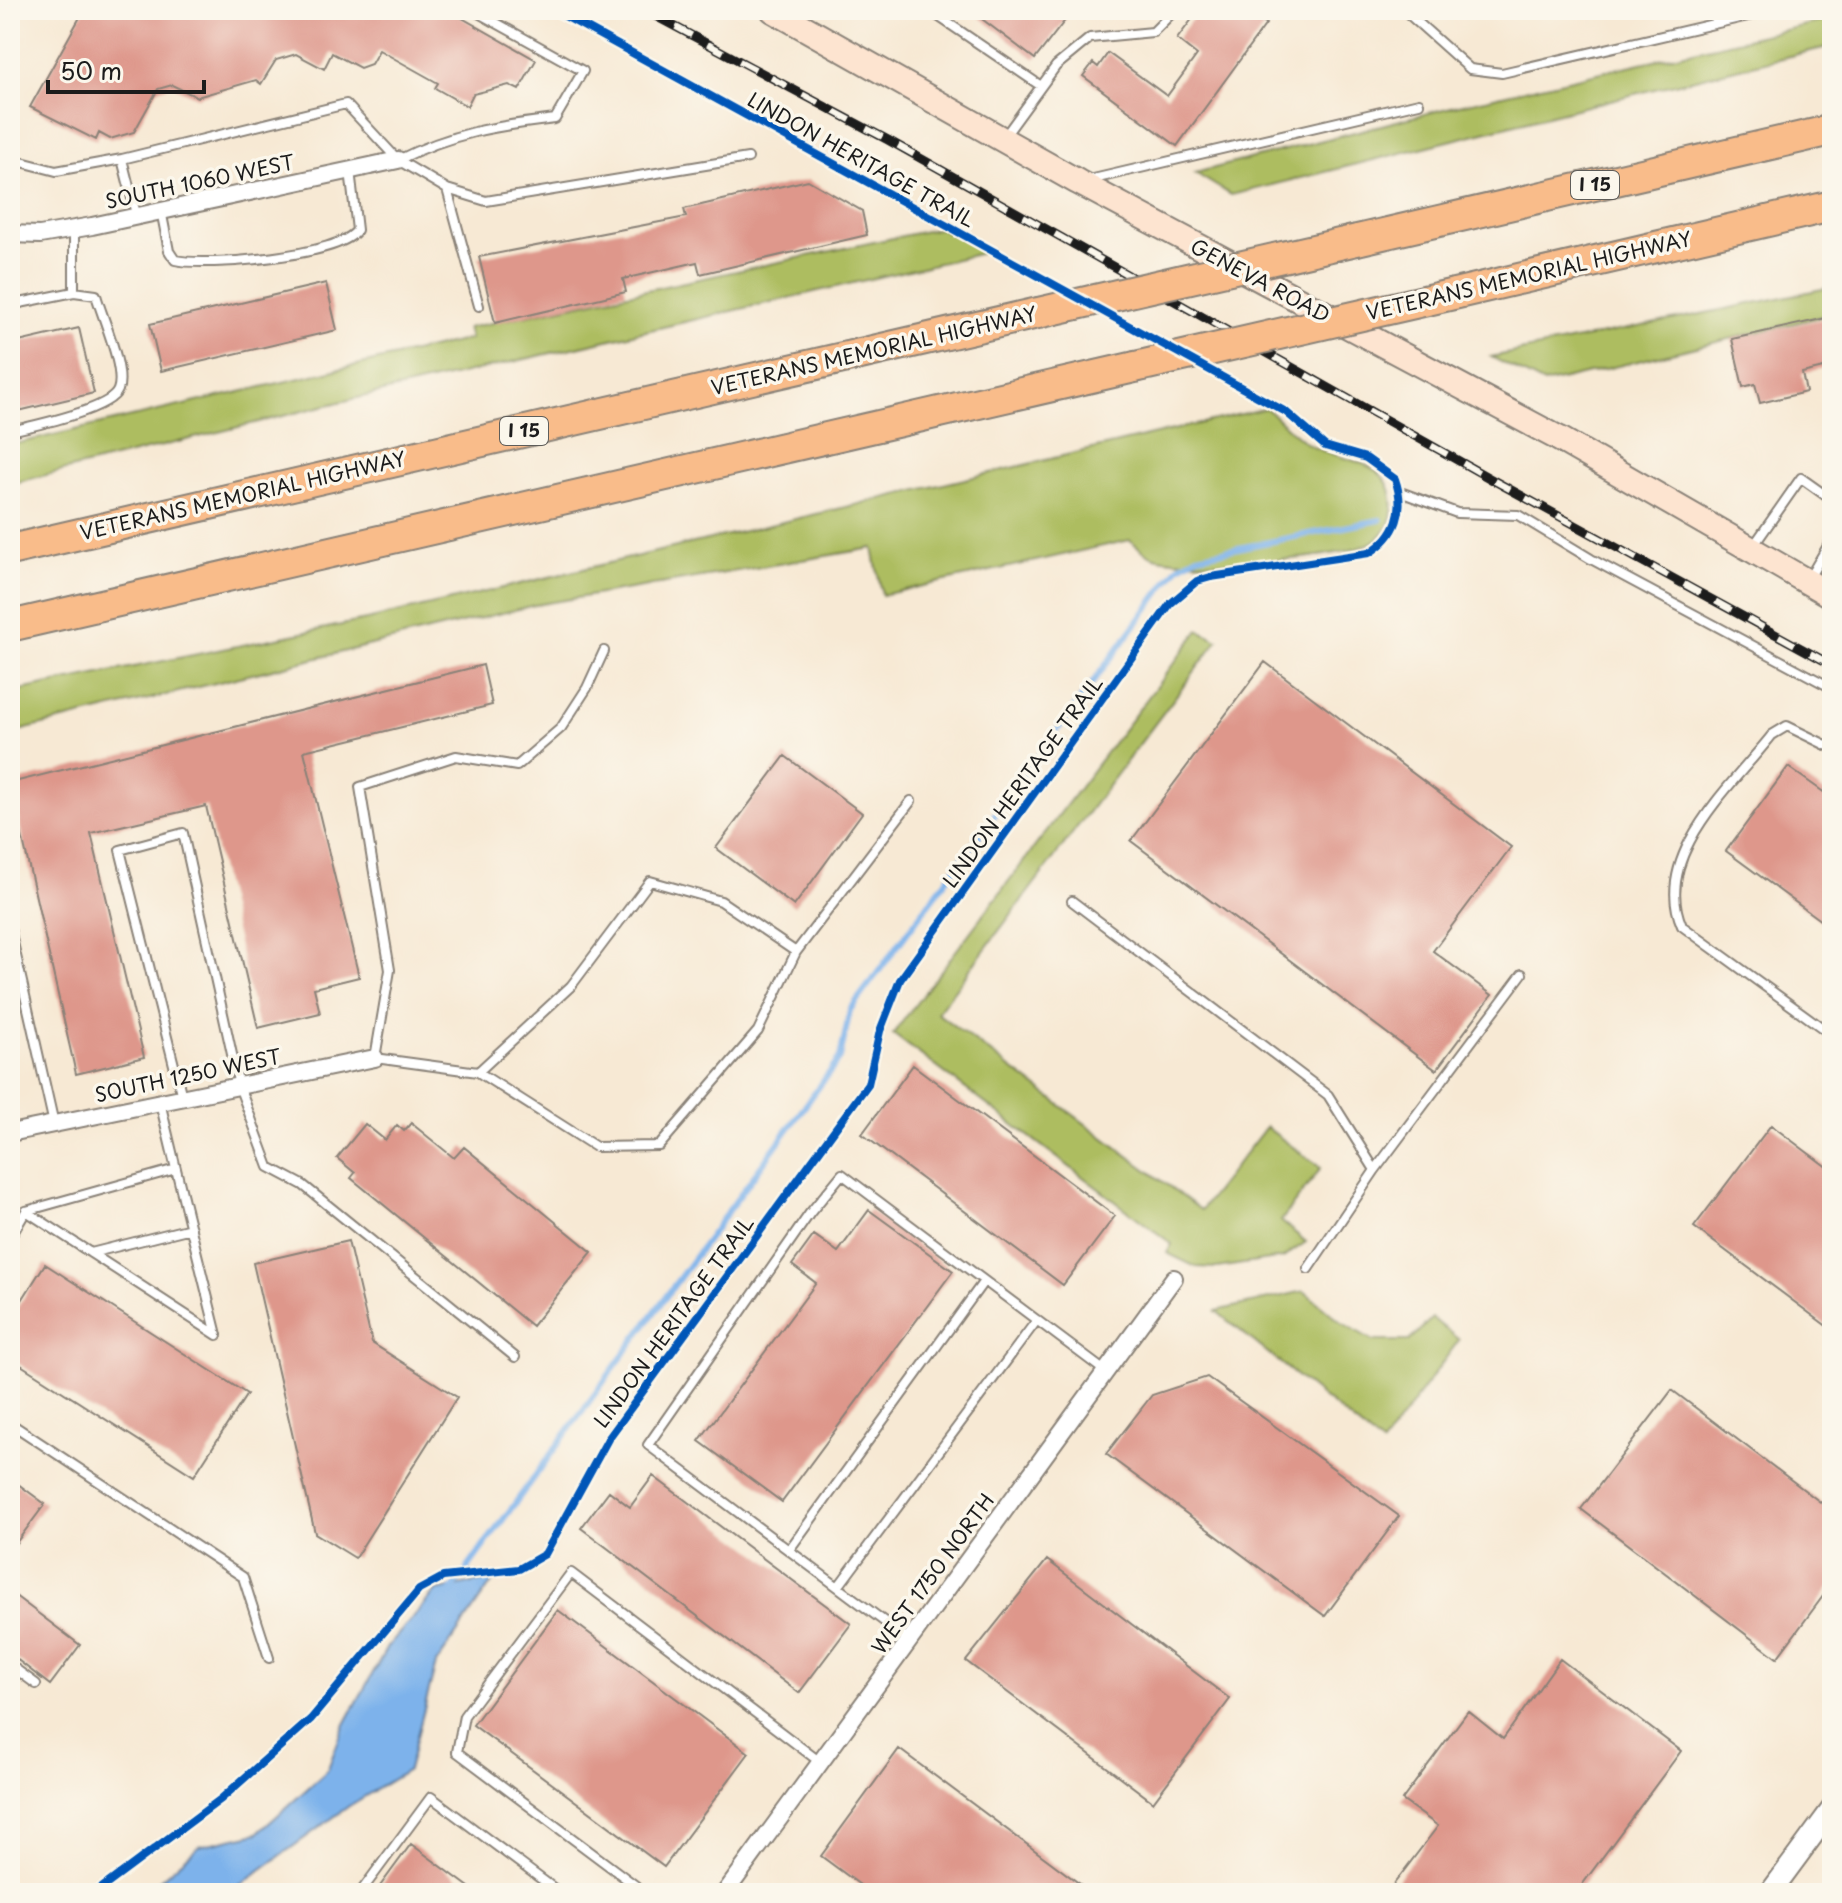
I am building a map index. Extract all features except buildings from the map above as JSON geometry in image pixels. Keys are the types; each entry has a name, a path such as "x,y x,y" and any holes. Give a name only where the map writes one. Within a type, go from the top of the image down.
{"highway":[{"name":"VETERANS MEMORIAL HIGHWAY","path":"10,550 1832,130"},
{"name":"VETERANS MEMORIAL HIGHWAY","path":"10,626 1832,206"}],"main road":[{"name":"GENEVA ROAD","path":"773,10 1078,182 1558,438 1832,596"}],"street":[{"name":"SOUTH 1060 WEST","path":"10,234 40,235 74,229 398,160"},
{"name":"SOUTH 1250 WEST","path":"10,1133 375,1058"},
{"name":"WEST 1750 NORTH","path":"725,1893 1174,1278"},
{"path":"1770,1893 1832,1809"}],"lane":[{"path":"398,160 436,141 479,129 555,119 583,71 473,10"},
{"path":"929,10 1041,86"},
{"path":"1003,140 1056,66 1090,38 1153,32 1175,10"},
{"path":"1404,10 1470,69 1502,73 1774,10"},
{"path":"1078,182 1419,103"},
{"path":"10,159 56,171 122,159 346,104 398,160 447,189 486,201 748,158"},
{"path":"122,159 136,214"},
{"path":"161,209 169,251 175,260 205,264 321,248 352,237 357,230 350,170"},
{"path":"447,189 479,306"},
{"path":"74,229 74,292"},
{"path":"10,305 74,292 96,295 119,370 119,388 112,400 10,431"},
{"path":"1750,551 1801,478 1832,500"},
{"path":"1400,492 1457,513 1518,515 1591,559 1832,688"},
{"path":"1806,582 1832,539"},
{"path":"604,651 587,688 561,728 517,766 456,756 360,787 390,970 375,1058 478,1072 596,1147 659,1146 758,1031 796,952 911,801"},
{"path":"1832,748 1787,726 1772,735 1681,855 1673,908 1682,926 1832,1035"},
{"path":"182,1097 120,850 183,833 239,1086 269,1167 303,1185 515,1357"},
{"path":"478,1072 571,986 650,881 721,901 796,952"},
{"path":"1072,901 1328,1095 1375,1170"},
{"path":"10,929 54,1124"},
{"path":"1308,1269 1375,1170 1522,974"},
{"path":"26,1211 217,1335 160,1102"},
{"path":"10,1238 26,1211 176,1169"},
{"path":"909,1640 648,1445 810,1213 842,1174 1106,1372"},
{"path":"91,1253 191,1228"},
{"path":"789,1550 984,1281"},
{"path":"838,1587 1037,1320"},
{"path":"10,1423 243,1577 269,1658"},
{"path":"637,1893 636,1886 457,1752 464,1716 571,1573 820,1762"},
{"path":"10,1665 36,1684"},
{"path":"360,1893 431,1797 560,1893"}],"green space":[{"path":"1832,19 1832,46 1231,195 1195,173 1459,105"},
{"path":"940,228 987,252 327,405 10,484 10,445 470,339 467,328"},
{"path":"1832,287 1832,314 1544,384 1491,357"},
{"path":"1266,408 1308,444 1366,465 1384,479 1392,496 1392,510 1386,529 1377,539 1360,547 1304,558 1234,562 1155,557 1130,540 882,595 873,548 535,605 10,733 10,692 371,619"},
{"path":"1199,630 1218,640 937,1013 1201,1210 1266,1127 1321,1168 1281,1221 1306,1242 1283,1258 1217,1268 1196,1267 1167,1253 1172,1244 893,1034"},
{"path":"1304,1291 1341,1322 1374,1341 1409,1341 1432,1318 1459,1340 1382,1445 1216,1311"}],"water":[{"path":"495,1578 436,1664 408,1770 349,1806 229,1893 145,1893 199,1846 258,1833 327,1771 344,1726 387,1647 436,1591"}],"waterway":[{"path":"451,1591 840,1058 850,1010 1179,566 1198,556 1380,520"}],"railway":[{"path":"644,10 888,140 1491,479 1832,665"}],"cycle path":[{"name":"LINDON HERITAGE TRAIL","path":"95,1893 221,1799 311,1719 419,1590 443,1577 519,1569 545,1554 608,1439 868,1084 880,1031 900,980 1170,604 1197,581 1211,577 1369,553 1386,539 1397,521 1400,501 1395,479 1366,458 1325,446 1286,412 554,10"}]}
